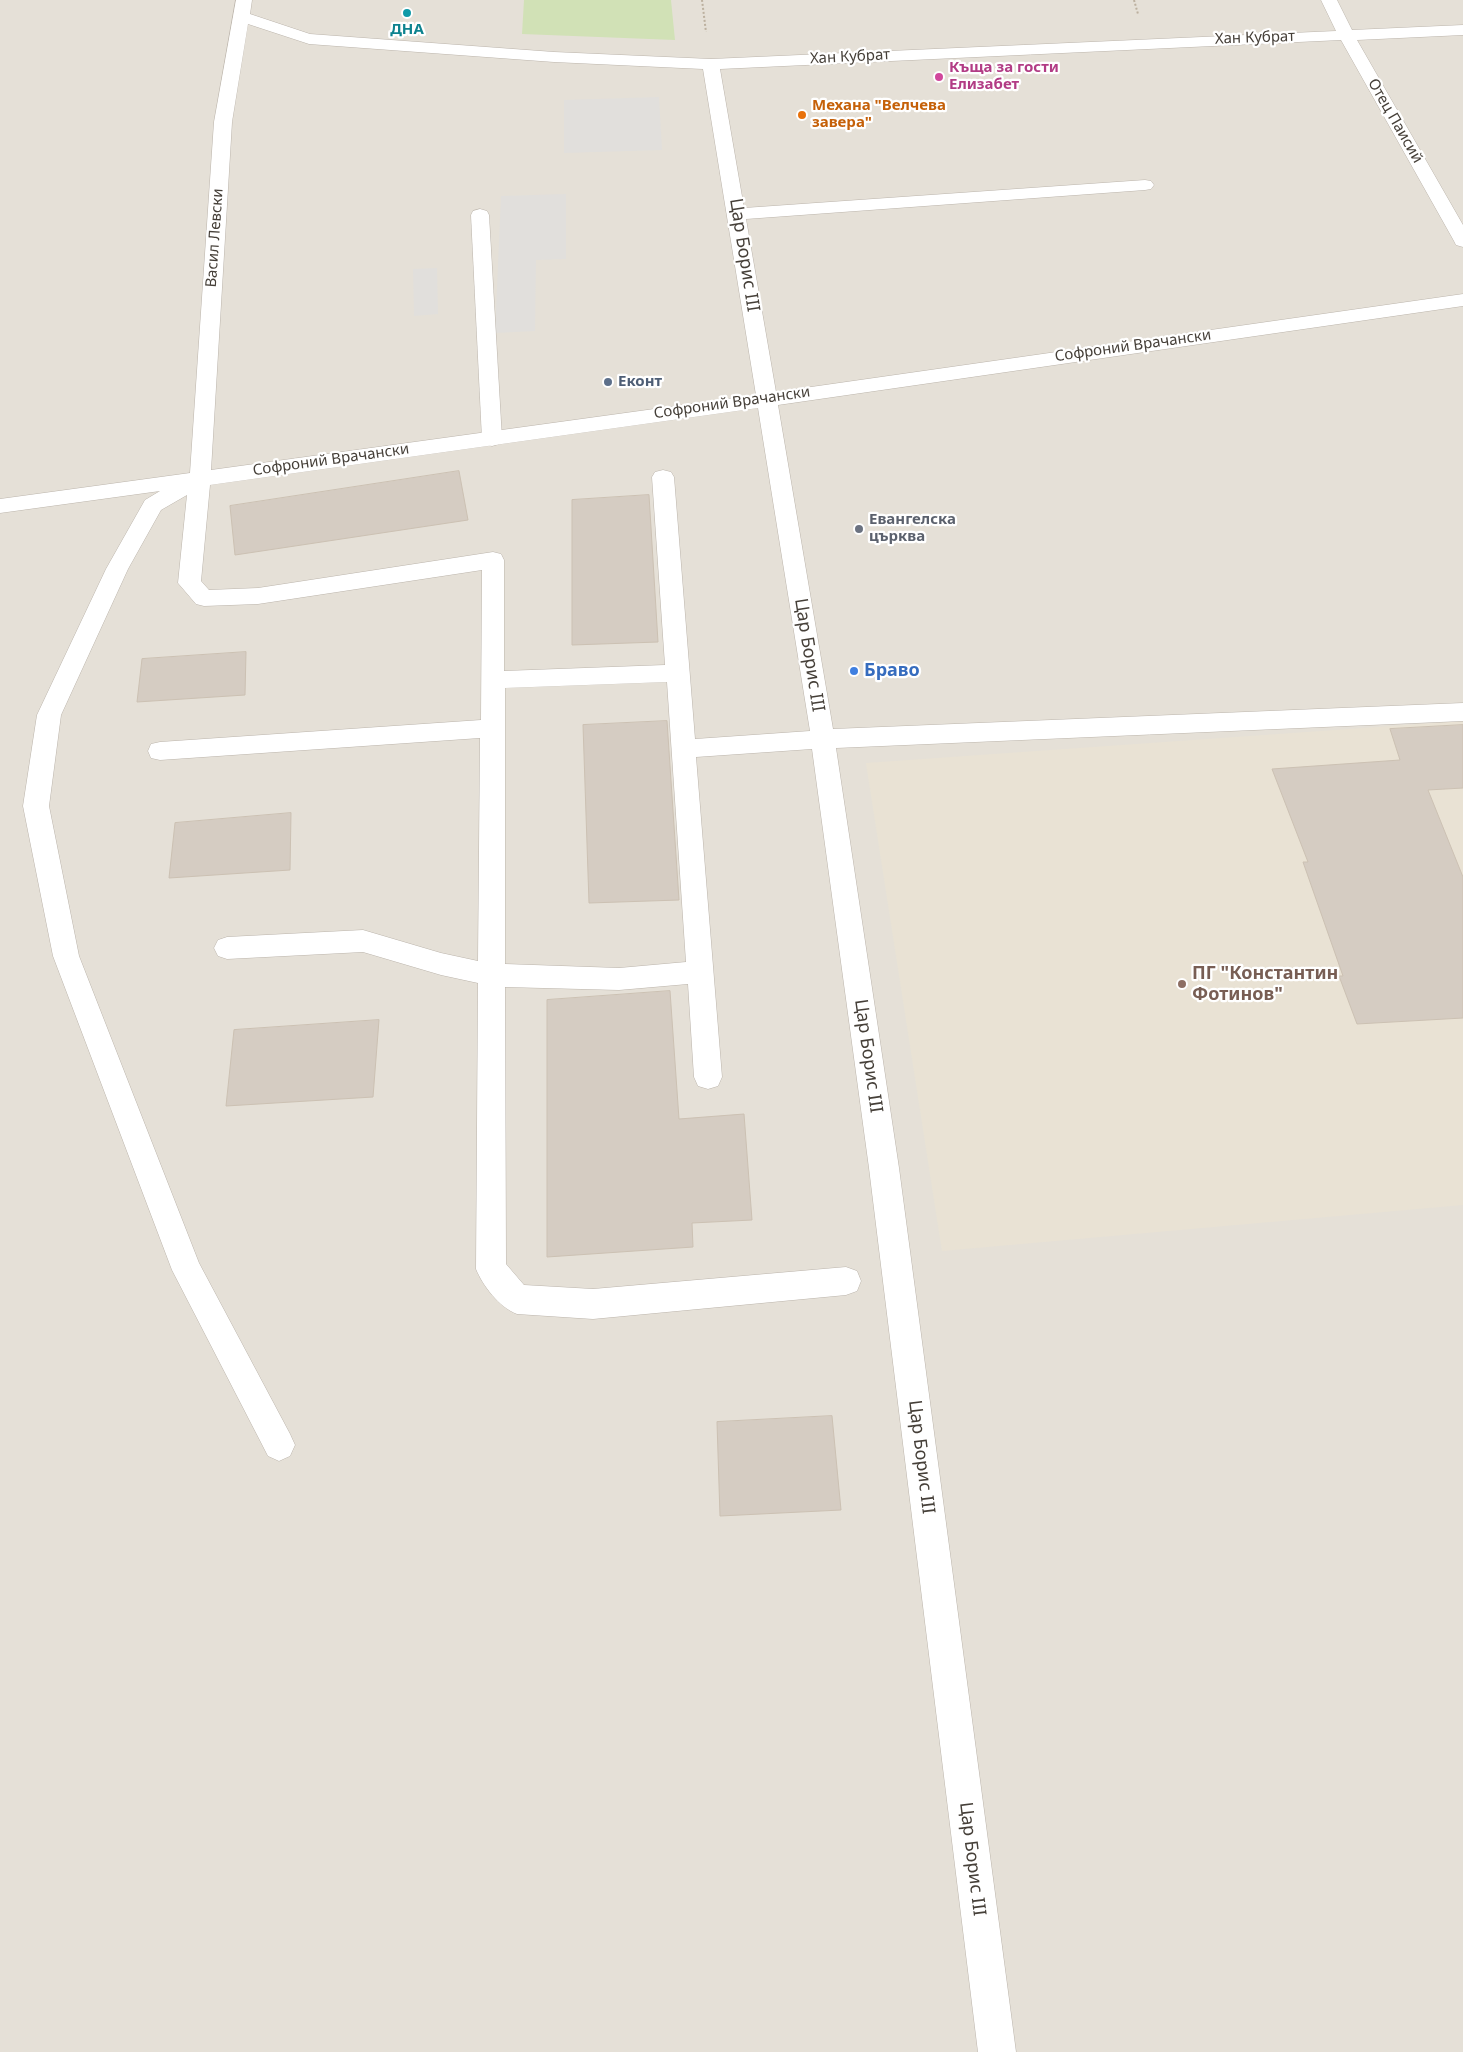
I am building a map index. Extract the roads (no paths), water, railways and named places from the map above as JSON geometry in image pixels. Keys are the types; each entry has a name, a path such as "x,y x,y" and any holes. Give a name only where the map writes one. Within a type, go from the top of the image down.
{"street":[{"name":"Отец Паисий","path":"1329,0 1346,35 1463,241"},
{"name":"Хан Кубрат","path":"243,8 281,31 309,39 554,57 711,64 1463,30"},
{"name":"Васил Левски","path":"243,8 223,122 200,478 189,583 204,598 258,596 493,560 493,680"},
{"name":"Цар Борис III","path":"711,64 823,739 884,1168 997,2052"},
{"path":"737,214 1145,185"},
{"path":"480,215 492,439"},
{"name":"Софроний Врачански","path":"0,506 492,439 766,398 1463,300"},
{"path":"663,477 708,1077"},
{"path":"200,478 153,505 117,569 49,715 36,806 66,956 188,1270 279,1445"},
{"path":"678,673 493,680 491,1269 517,1299 593,1304 846,1281"},
{"path":"684,749 823,739 1463,712"},
{"path":"160,751 493,728"},
{"path":"227,948 364,941 441,964 492,975 619,980 700,972"}],"place":[{"name":"ДНА","path":"407,13"},
{"name":"Къща за гости Елизабет","path":"939,77"},
{"name":"Механа \"Велчева завера\"","path":"802,115"},
{"name":"Еконт","path":"608,382"},
{"name":"Евангелска църква","path":"859,529"},
{"name":"Браво","path":"854,671"},
{"name":"ПГ \"Константин Фотинов\"","path":"1182,984"}]}
